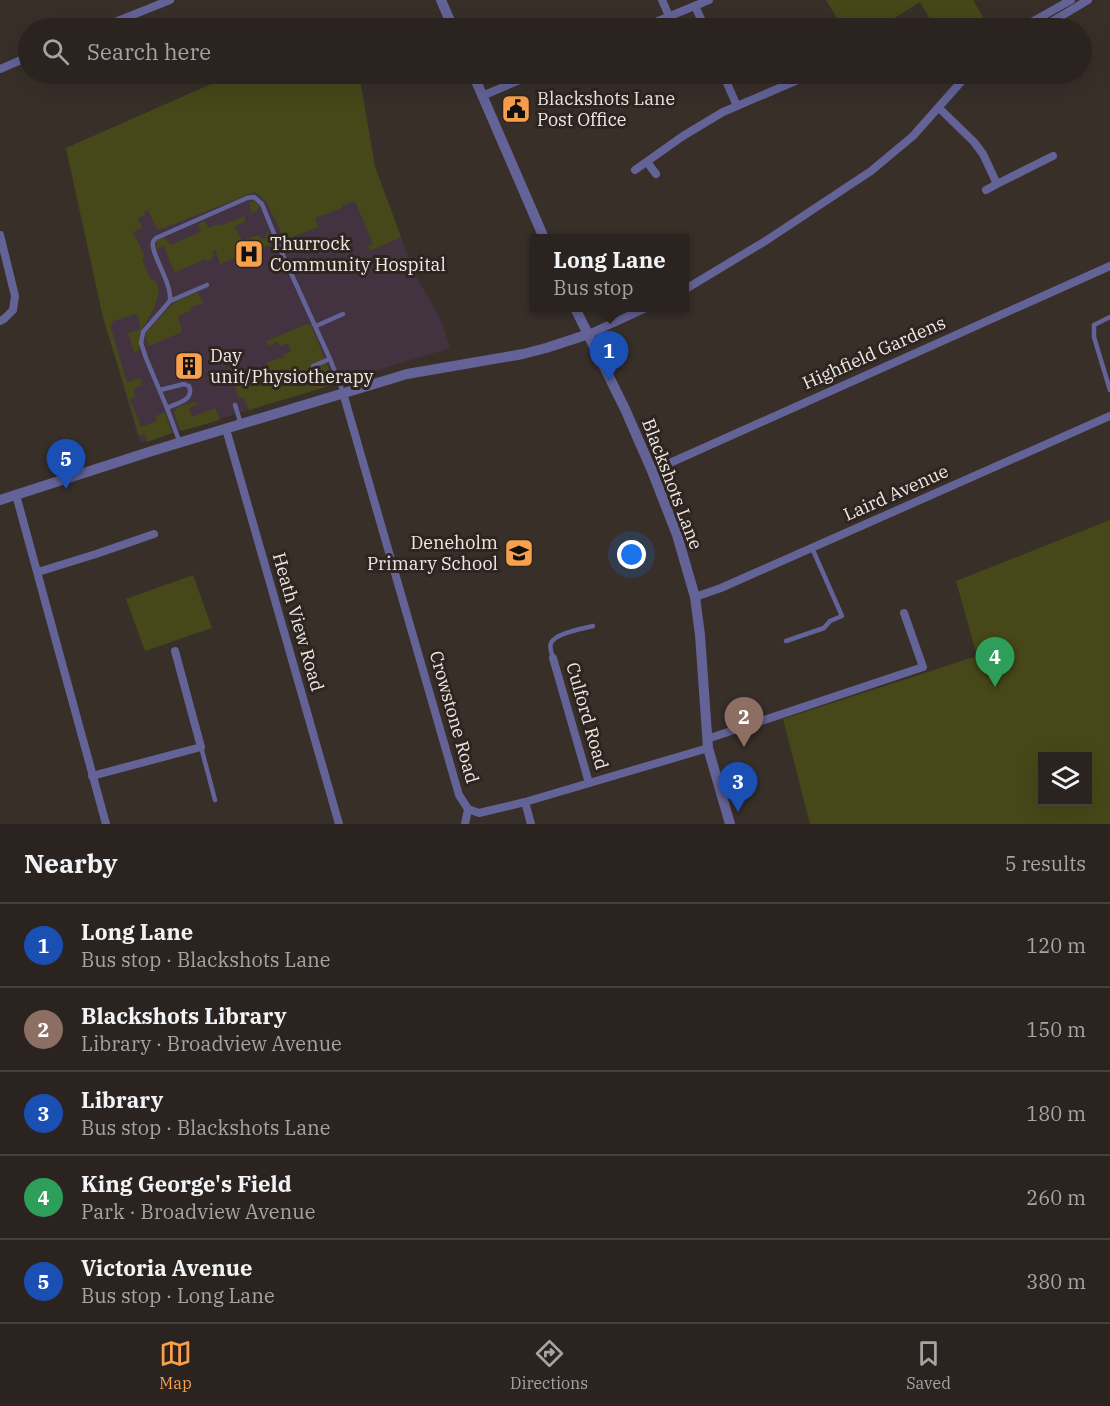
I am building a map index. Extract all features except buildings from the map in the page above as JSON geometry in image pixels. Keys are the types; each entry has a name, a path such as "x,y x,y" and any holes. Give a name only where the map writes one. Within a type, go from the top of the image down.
{"street":[{"path":"125,18 170,0"},
{"path":"441,0 449,18"},
{"path":"662,0 669,16"},
{"path":"664,18 709,0"},
{"path":"1053,18 1071,0"},
{"path":"1045,18 1087,0"},
{"path":"695,6 700,18"},
{"path":"0,69 18,61"},
{"path":"477,84 542,234"},
{"path":"482,96 510,84"},
{"path":"727,84 737,106"},
{"path":"635,170 683,136 737,106 789,84"},
{"path":"689,287 767,240 872,171 913,136 959,84"},
{"path":"939,108 974,142 997,184"},
{"path":"986,190 1053,156"},
{"path":"647,162 656,174"},
{"path":"0,235 15,296 13,310 0,321"},
{"name":"Highfield Gardens","path":"652,471 1110,266"},
{"name":"Blackshots Lane","path":"577,312 625,410 677,535 695,597 700,635 707,744 730,824"},
{"path":"0,500 407,374 546,348 589,334 637,312"},
{"name":"Crowstone Road","path":"343,393 459,795 468,808 479,813 589,783 707,744 923,667 904,613"},
{"name":"Laird Avenue","path":"695,597 721,588 1110,416"},
{"name":"Heath View Road","path":"226,429 339,824"},
{"path":"16,495 106,824"},
{"path":"38,572 153,534"},
{"path":"92,776 201,747 175,651"},
{"name":"Culford Road","path":"553,658 589,783"},
{"path":"525,802 531,824"},
{"path":"465,824 468,808"}],"lane":[{"path":"170,302 168,286 153,249 153,242 156,238 254,197 262,204 343,393"},
{"path":"180,443 141,343 143,333 170,302 207,285"},
{"path":"316,326 343,314"},
{"path":"1110,317 1094,326 1094,337 1110,390"},
{"path":"313,366 330,359"},
{"path":"160,390 184,384 191,390 191,395 187,399 168,408"},
{"path":"235,405 241,424"},
{"path":"786,641 824,628 830,621 842,616 812,548"},
{"path":"553,658 550,650 551,643 556,638 561,634 593,626"},
{"path":"201,747 215,800"}],"shaded area":[{"path":"826,0 973,0 983,18 929,18 920,2 895,18 837,18"},
{"name":"Thurrock Community Hospital","path":"211,84 361,84 375,167 414,272 441,320 450,348 140,443 103,317 66,148"},
{"path":"211,84 361,84 375,167 401,237 370,251 368,246 373,244 355,201 315,218 318,227 285,240 266,201 255,192 158,230 148,210 144,212 145,215 138,218 142,228 133,232 145,257 142,259 151,280 155,279 159,290 155,307 139,334 139,350 134,353 128,333 141,329 137,314 113,321 111,328 127,382 141,378 142,385 133,389 135,397 130,399 141,427 157,421 156,416 165,412 172,433 147,442 145,434 139,435 103,317 66,148"},
{"path":"254,201 260,206 255,212 244,217 245,222 235,226 242,241 259,235 261,239 266,238 265,235 270,233 274,243 220,264 215,249 211,259 175,272 164,246 156,249 157,240 165,237 170,245 201,232 198,224 205,221 208,228 219,224 220,226 252,213 249,203"},
{"path":"198,292 203,303 191,307 192,310 178,316 182,332 149,346 145,334 174,302"},
{"path":"307,324 311,325 334,382 332,385 249,410 244,397 239,398 233,379 241,378 240,376 248,373 252,374 251,372 268,365 267,362 285,357 284,354 291,351 288,343 280,346 278,342 268,346 266,341"},
{"path":"195,402 199,404 189,408 192,417 215,408 220,420 181,431 174,413 178,407"},
{"path":"1110,520 1110,824 810,824 783,719 977,656 956,581"},
{"path":"193,575 212,628 145,651 126,599"}],"place":[{"name":"Blackshots Lane Post Office","path":"516,109"},
{"name":"Thurrock Community Hospital","path":"249,254"},
{"name":"Day unit/Physiotherapy","path":"189,366"},
{"name":"Long Lane","path":"609,381"},
{"name":"Victoria Avenue","path":"66,489"},
{"name":"Deneholm Primary School","path":"519,553"},
{"name":"King George's Field","path":"995,687"},
{"name":"Blackshots Library","path":"744,747"},
{"name":"Library","path":"738,812"}]}
